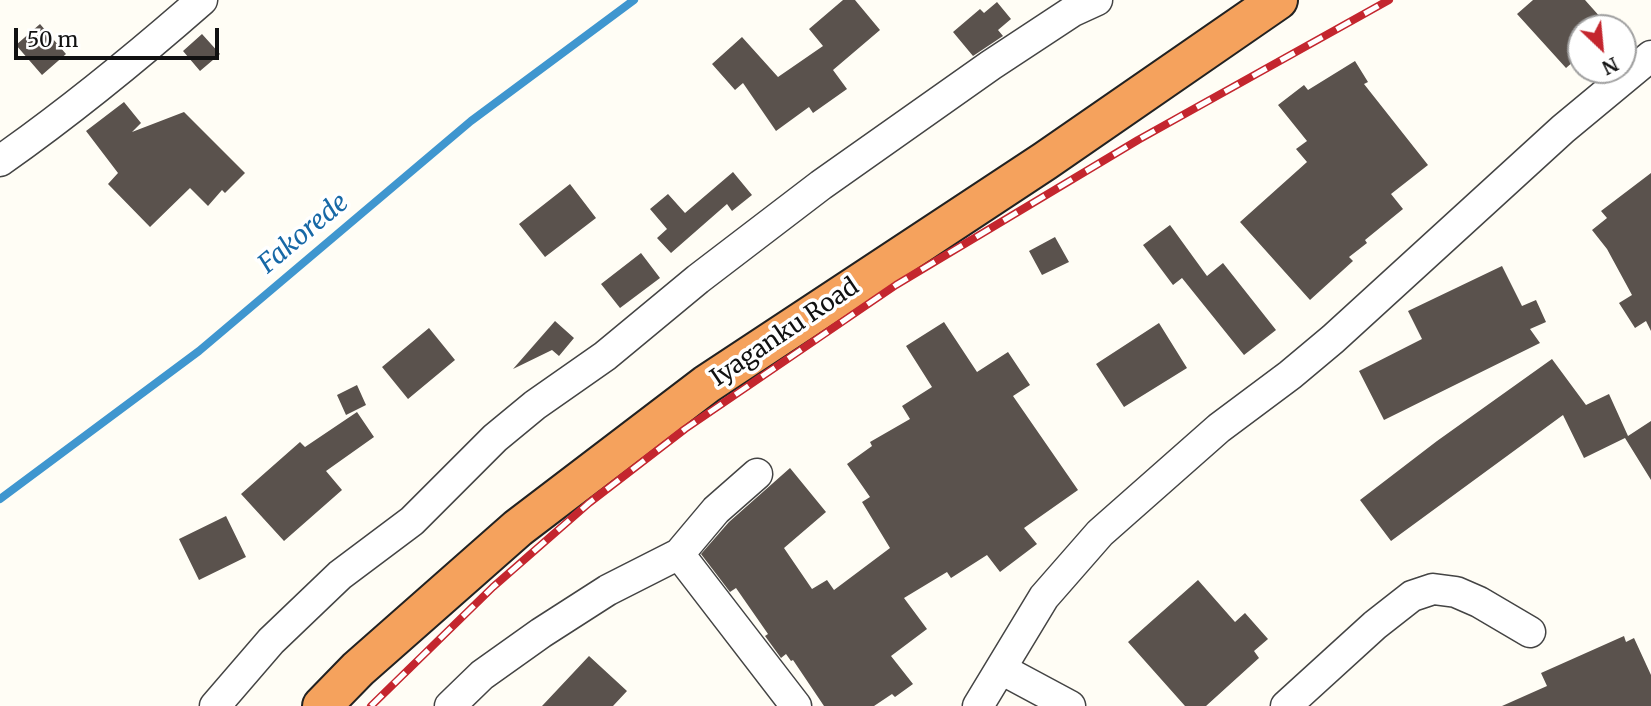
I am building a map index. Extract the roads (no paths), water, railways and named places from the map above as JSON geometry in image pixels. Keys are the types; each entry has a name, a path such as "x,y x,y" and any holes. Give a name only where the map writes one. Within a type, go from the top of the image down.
{"highway":[{"name":"Iyaganku Road","path":"322,706 358,669 518,528 707,384 1045,161 1278,0"}],"street":[{"path":"0,161 130,62 202,0"},
{"path":"215,706 271,641 340,575 412,521 495,438 535,405 605,356 698,279 821,185 991,65 1073,11 1097,0"},
{"path":"978,706 1044,597 1100,533 1219,428 1333,339 1563,130 1651,56"},
{"path":"450,706 482,675 541,633 608,590 679,554 716,510 757,474"},
{"path":"679,554 796,706"},
{"path":"1286,706 1375,625 1412,596 1433,589 1456,592 1479,602 1530,632"},
{"path":"1001,669 1070,706"}],"waterway":[{"name":"Fakorede","path":"0,499 199,351 471,121 634,0"}],"railway":[{"path":"371,706 493,587 589,503 685,429 896,285 1138,140 1389,0"}]}
